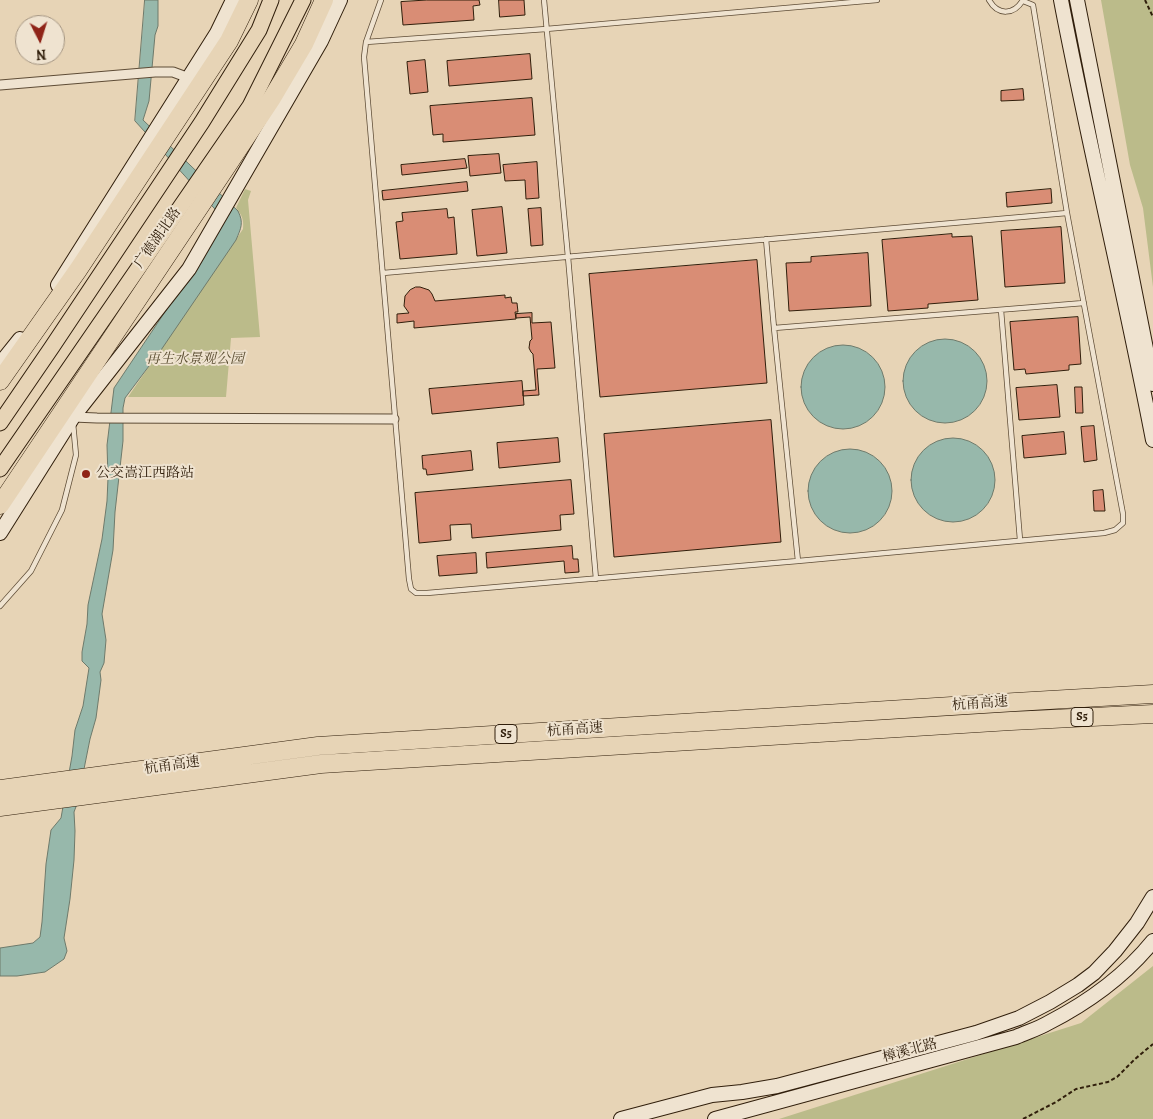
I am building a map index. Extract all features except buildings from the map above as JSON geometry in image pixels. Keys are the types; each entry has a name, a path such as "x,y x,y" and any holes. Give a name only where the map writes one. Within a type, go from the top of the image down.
{"highway":[{"path":"0,381 78,270 229,41 249,0"},
{"path":"0,505 272,98 304,44 324,0"},
{"name":"杭甬高速","path":"0,789 318,746 1153,694"},
{"name":"杭甬高速","path":"0,807 321,764 1011,721 1153,714"}],"main road":[{"name":"广德湖北路","path":"0,423 202,122 259,30 271,0"},
{"name":"广德湖北路","path":"0,469 250,106 304,0"}],"street":[{"path":"0,364 36,320 217,33 233,0"},
{"path":"0,533 73,417 189,269 321,41 340,0"},
{"path":"1061,0 1153,440"},
{"path":"1077,0 1153,384"},
{"path":"0,85 155,72 173,72 189,78"},
{"path":"73,417 394,419"},
{"name":"樟溪北路","path":"621,1119 712,1095 777,1086 976,1033 1019,1018 1078,985 1094,972 1115,951 1137,923 1153,897"},
{"name":"樟溪北路","path":"715,1119 1016,1037 1047,1024 1079,1006 1110,985 1153,941"}],"lane":[{"path":"381,0 366,42 364,57 409,579 410,589 416,593 596,579 1104,533 1115,530 1123,522 1067,213 1033,5 1023,0 1020,6 1009,12 997,9 990,0"},
{"path":"544,0 596,579"},
{"path":"366,42 546,29 877,0"},
{"path":"383,273 1067,213"},
{"path":"766,239 798,561"},
{"path":"774,328 1084,303"},
{"path":"1001,310 1020,540"},
{"path":"0,606 31,571 62,510 76,455 73,417"}],"path":[{"path":"1145,0 1153,17"},
{"path":"1023,1119 1076,1089 1108,1082 1117,1077 1153,1044"}],"green space":[{"path":"1101,0 1153,0 1153,287 1143,208 1130,165"},
{"name":"再生水景观公园","path":"245,189 251,191 248,200 260,337 231,338 226,397 128,397 243,229 242,218 236,208"},
{"path":"1153,966 1153,1119 779,1119 1081,1023"}],"shaded area":[{"path":"145,0 158,0 158,26 155,35 149,101 143,120 238,211 241,226 236,240 161,350 125,398 113,550 102,614 106,640 104,663 100,672 101,680 96,718 74,812 74,860 64,938 67,951 64,959 45,972 17,976 0,976 0,948 33,943 40,937 51,830 61,818 75,730 83,706 89,668 82,661 82,652 88,605 102,539 107,501 107,445 114,388 175,297 223,218 135,121"},
{"path":"945,339 961,342 980,358 984,365 987,381 984,397 968,416 961,420 945,423 929,420 910,404 906,397 903,381 906,365 922,346 929,342"},
{"path":"843,345 866,352 878,364 885,387 878,410 866,422 843,429 820,422 808,410 801,387 808,364 820,352"},
{"path":"953,438 969,441 988,457 992,464 995,480 992,496 976,515 969,519 953,522 937,519 918,503 914,496 911,480 914,464 930,445 937,441"},
{"path":"850,449 873,456 885,468 892,491 885,514 873,526 850,533 827,526 815,514 808,491 815,468 827,456"}],"place":[{"name":"公交嵩江西路站","path":"86,474"}]}
